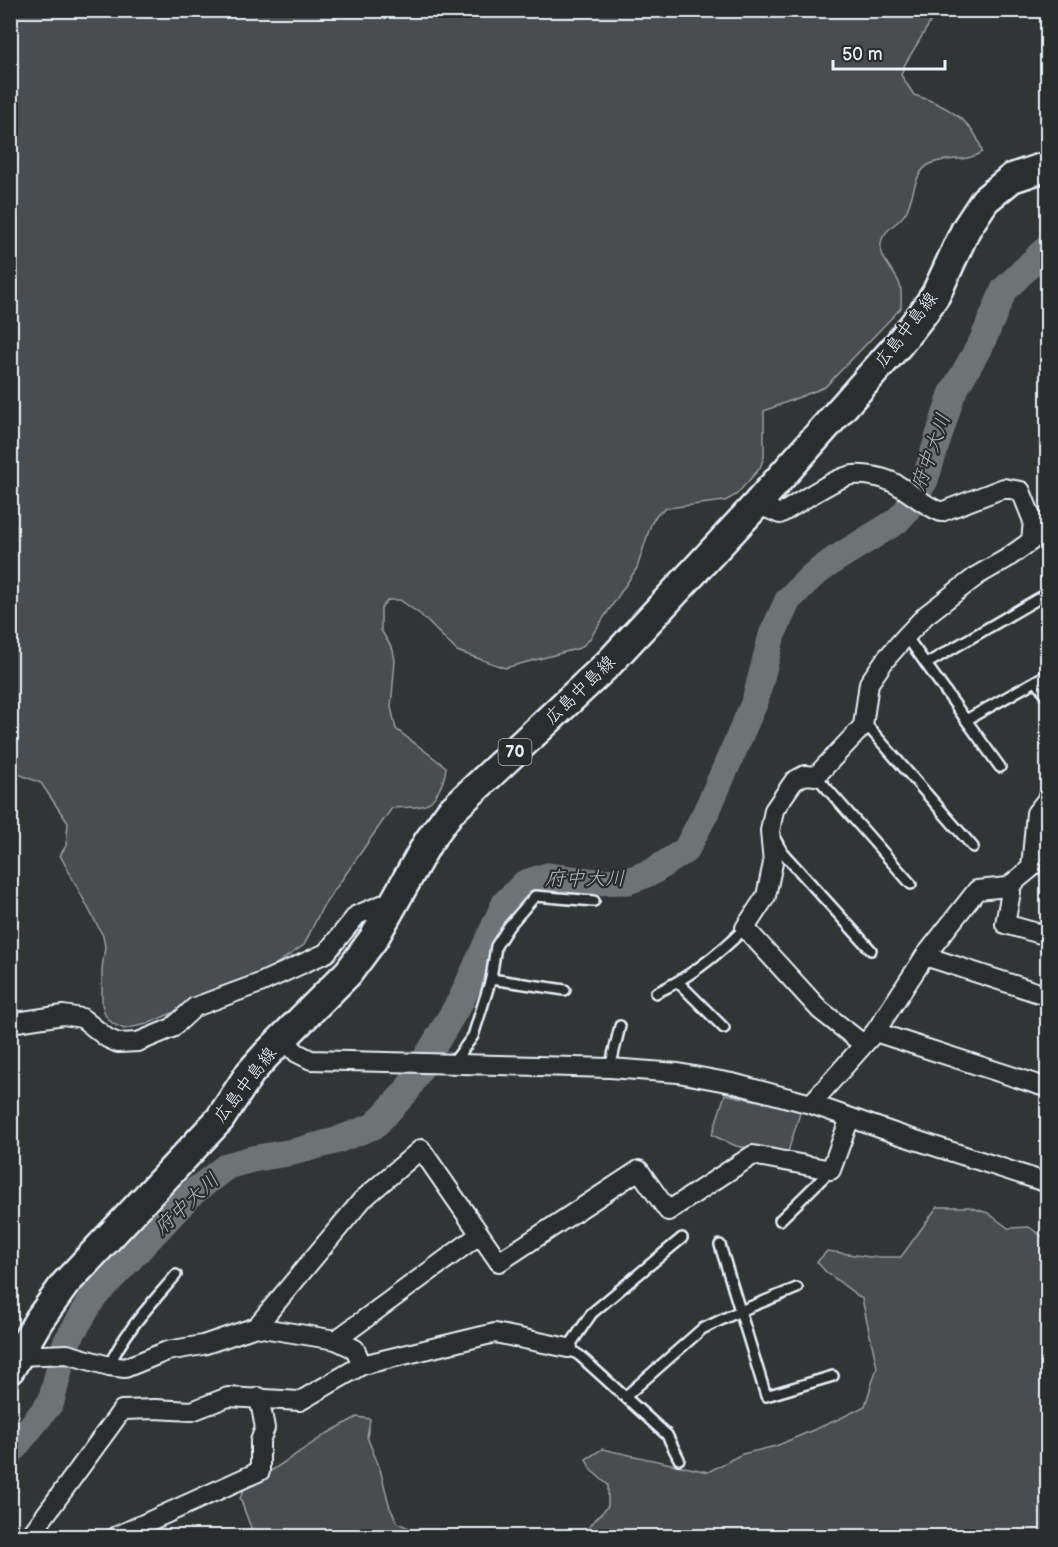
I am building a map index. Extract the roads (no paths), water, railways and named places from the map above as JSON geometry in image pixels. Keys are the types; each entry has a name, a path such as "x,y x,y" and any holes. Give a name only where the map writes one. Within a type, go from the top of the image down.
{"main road":[{"name":"広島中島線","path":"23,1360 39,1320 65,1284 220,1119 250,1073 282,1038 334,990 348,973 374,938 428,842 450,812 609,663 757,504 912,329 936,294 966,229 985,200 1012,178 1047,166"}],"street":[{"path":"757,504 780,514 833,483 852,475 885,479 896,483 925,506 941,512 1004,488 1022,491 1033,521 1031,541 978,575 926,615 885,660 869,683 862,726 816,776 805,775 794,781 774,810 770,831 773,863 765,896 745,928 820,1010 869,1038 1047,1088"},
{"path":"811,1104 869,1038 925,956 977,890 1008,887 1031,868 1036,813 1047,798"},
{"path":"1008,887 1011,892 1005,924 1047,936"},
{"path":"10,1023 63,1015 82,1018 107,1038 118,1043 138,1042 172,1028 195,1007 279,975 326,953 357,915 396,899"},
{"path":"925,956 1047,996"},
{"path":"282,1038 297,1053 310,1060 610,1068 678,1073 732,1083 811,1104 1047,1183"},
{"path":"256,1327 362,1200 421,1149 499,1262 639,1170 668,1211 753,1155 831,1170 850,1118"},
{"path":"336,1340 479,1235"},
{"path":"23,1360 67,1354 125,1368 167,1351 203,1345 256,1327 336,1340 355,1349 362,1365"},
{"path":"30,1536 122,1410 192,1411 228,1397 300,1401 362,1365 495,1334 567,1348"},
{"path":"117,1536 260,1471 260,1441 265,1428 259,1397"},
{"path":"10,1533 17,1536"}],"lane":[{"path":"926,664 1047,593"},
{"path":"906,636 1000,767"},
{"path":"966,720 1047,674"},
{"path":"1036,681 1047,697"},
{"path":"864,721 973,847"},
{"path":"816,776 911,884"},
{"path":"770,831 783,853 871,950"},
{"path":"448,1064 473,1036 491,979 496,946 509,926 535,896 594,902"},
{"path":"656,993 678,982 721,952 745,928"},
{"path":"491,979 565,990"},
{"path":"678,982 724,1028"},
{"path":"610,1068 620,1026"},
{"path":"780,1220 831,1170"},
{"path":"679,1459 667,1435 626,1396 580,1356 567,1348 592,1313 682,1238"},
{"path":"720,1245 766,1396 832,1376"},
{"path":"110,1366 117,1348 141,1315 177,1275"},
{"path":"626,1396 702,1329 797,1288"}],"waterway":[{"name":"府中大川","path":"10,1453 51,1402 66,1343 93,1298 191,1194 227,1166 335,1141 374,1126 406,1092 461,1000 505,903 525,883 547,876 596,882 628,881 652,872 686,850 708,808 755,701 772,635 788,600 812,576 897,521 906,511 925,480 952,394 982,342 1004,290 1048,247"}]}
